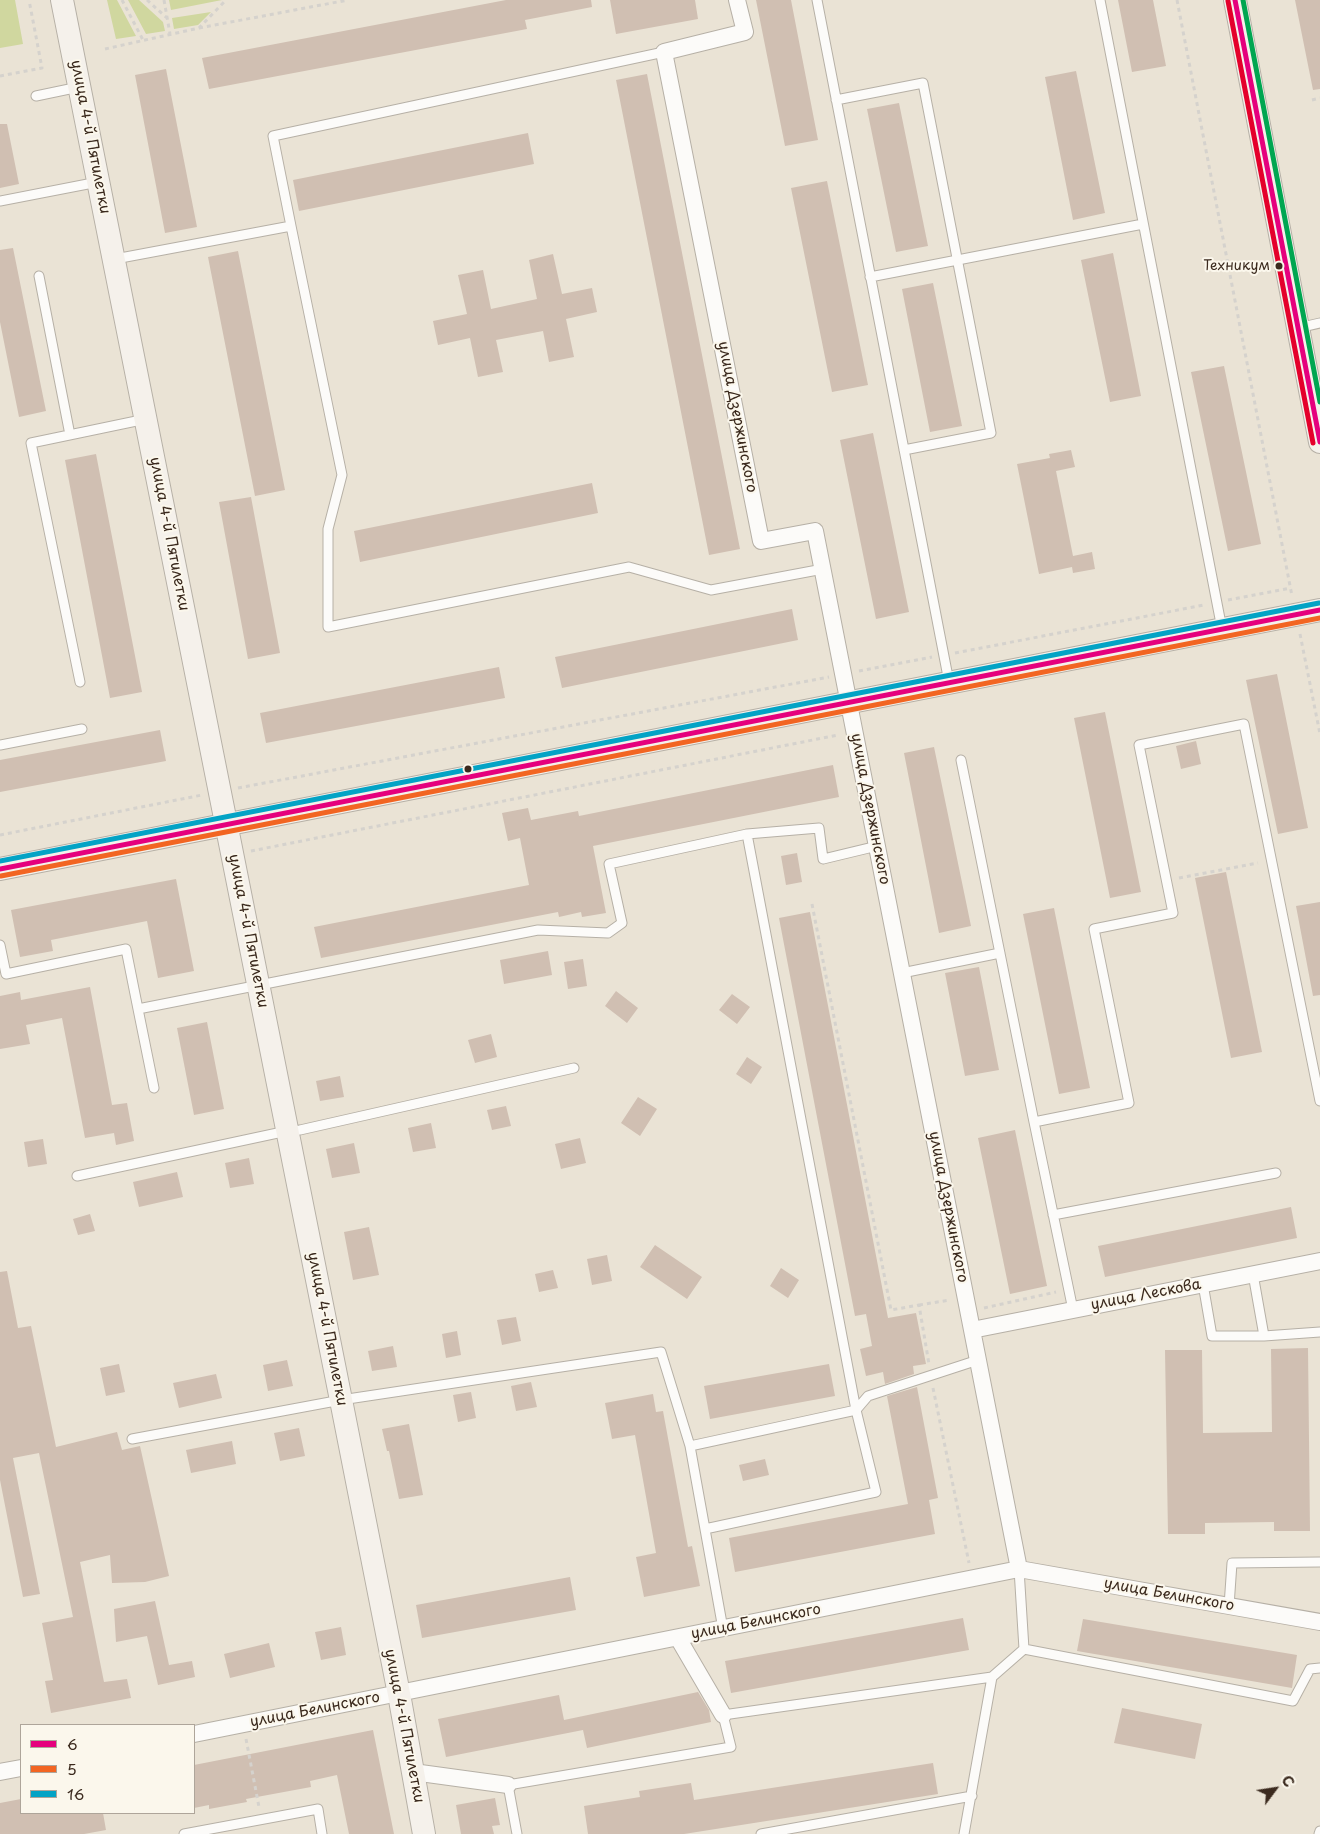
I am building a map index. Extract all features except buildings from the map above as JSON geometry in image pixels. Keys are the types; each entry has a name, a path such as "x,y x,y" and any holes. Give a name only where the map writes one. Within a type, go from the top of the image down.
{"street":[{"name":"улица 4-й Пятилетки","path":"62,0 341,1400 399,1694 424,1834"},
{"path":"664,52 745,32 737,0"},
{"path":"1235,0 1320,442"},
{"name":"улица Дзержинского","path":"664,52 762,541 815,531 902,973 963,1305 972,1330 1019,1569"},
{"path":"0,868 1320,610"},
{"name":"улица Лескова","path":"972,1330 1320,1261"},
{"name":"улица Белинского","path":"195,1734 1019,1569 1320,1622"},
{"path":"678,1638 723,1715"},
{"path":"0,1772 20,1768"},
{"path":"413,1772 508,1784"}],"lane":[{"path":"817,0 949,682"},
{"path":"1100,0 1222,629"},
{"path":"664,52 273,136 342,474 328,529 328,627 629,567 711,590 823,569"},
{"path":"836,100 923,83 991,433 904,450"},
{"path":"36,96 80,87"},
{"path":"0,200 98,182"},
{"path":"870,277 1143,224"},
{"path":"114,259 291,226"},
{"path":"39,276 70,435"},
{"path":"1298,328 1320,323"},
{"path":"80,682 31,443 146,420"},
{"path":"1034,1122 1129,1103 1094,929 1173,913 1139,745 1244,724 1320,1101"},
{"path":"0,745 82,729"},
{"path":"961,760 1073,1310"},
{"path":"138,1009 538,930 608,933 622,923 609,864 747,834 819,828 823,859 877,846"},
{"path":"705,1529 876,1492 856,1410 747,834"},
{"path":"0,945 6,974 126,950 154,1088"},
{"path":"902,973 1000,953"},
{"path":"77,1176 287,1131 300,1130 574,1068"},
{"path":"1054,1215 1276,1174"},
{"path":"1253,1274 1264,1336"},
{"path":"1203,1284 1212,1336 1264,1336 1320,1332"},
{"path":"132,1439 341,1400 661,1352 690,1446 723,1629"},
{"path":"690,1446 856,1410 868,1396 978,1360"},
{"path":"1228,1606 1232,1563 1320,1562"},
{"path":"1019,1569 1024,1650"},
{"path":"1024,1650 1292,1701 1310,1669 1320,1668"},
{"path":"518,1834 508,1784 731,1747 723,1715 992,1677 1024,1650"},
{"path":"964,1834 992,1677"},
{"path":"761,1834 972,1796"},
{"path":"184,1834 318,1809 322,1834"}],"path":[{"path":"0,76 42,68 29,0"},
{"path":"122,0 143,40"},
{"path":"147,0 167,18"},
{"path":"164,0 170,34"},
{"path":"199,28 226,0"},
{"path":"104,49 199,28 348,0"},
{"path":"1177,0 1320,734"},
{"path":"1312,100 1320,98"},
{"path":"0,834 1291,588"},
{"path":"233,855 855,732"},
{"path":"1166,881 1271,860"},
{"path":"812,904 890,1310 918,1305 963,1305 1069,1289"},
{"path":"918,1305 972,1578"},
{"path":"243,1724 262,1820"}],"green space":[{"path":"0,0 15,0 23,44 0,48"},
{"path":"107,0 117,0 136,36 116,39"},
{"path":"128,0 139,0 163,22 165,31 146,34"},
{"path":"169,0 222,0 171,10"},
{"path":"211,12 198,25 174,29 172,18"}],"transit line":[{"name":"6","path":"1235,0 1320,442"},
{"path":"1243,0 1320,402"},
{"path":"1228,1 1313,443"},
{"name":"16","path":"0,861 1319,603"},
{"name":"6","path":"0,869 1320,610"},
{"name":"5","path":"1,876 1320,618"}],"place":[{"name":"Техникум","path":"1279,266"}]}
